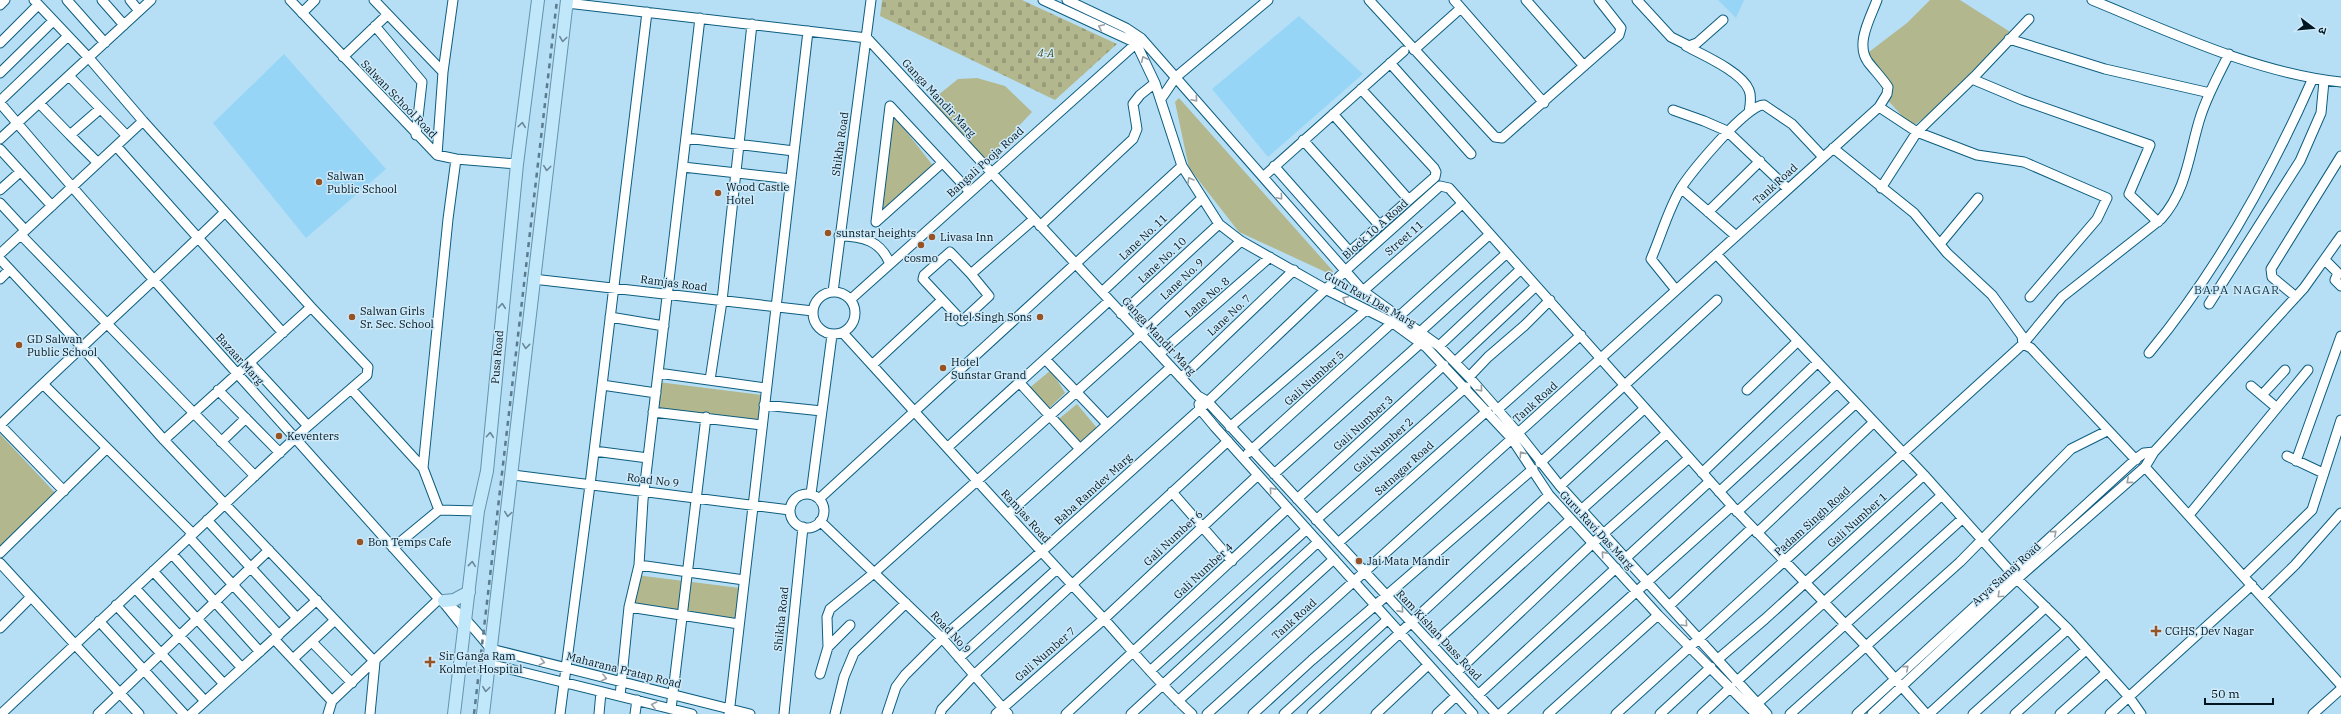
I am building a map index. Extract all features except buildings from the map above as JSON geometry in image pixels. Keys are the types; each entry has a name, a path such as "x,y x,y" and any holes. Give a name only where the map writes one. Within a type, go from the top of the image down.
{"main road":[{"name":"Pusa Road","path":"454,714 478,511 487,471 517,164 538,0"},
{"path":"483,714 513,475 533,279 567,1"},
{"path":"441,600 454,600 469,592"}],"street":[{"path":"0,5 5,0"},
{"path":"67,0 105,42"},
{"path":"102,0 124,25"},
{"path":"130,0 139,11"},
{"path":"0,139 151,0"},
{"name":"Salwan School Road","path":"290,0 342,57 436,155 456,159 517,164"},
{"path":"302,13 315,0"},
{"path":"374,0 444,72"},
{"path":"436,155 453,0"},
{"name":"Shikha Road","path":"833,292 839,236 867,38 870,0"},
{"name":"Guru Ravi Das Marg","path":"1043,0 1139,40 1161,99 1182,166 1201,199 1219,224 1241,241 1327,290 1366,310 1396,320 1421,331 1439,346 1469,377 1497,410 1515,436 1533,470 1550,495 1571,520 1638,591 1658,615 1711,667 1734,684"},
{"name":"Guru Ravi Das Marg","path":"1067,0 1126,28 1139,40 1176,78 1363,291 1422,342 1487,411 1515,436 1540,462 1581,510 1718,659 1753,710 1767,714"},
{"path":"1161,99 1176,78 1268,0"},
{"path":"1526,0 1584,66"},
{"path":"1371,1 1414,50 1497,138 1506,137 1619,35 1621,28 1599,0"},
{"path":"1637,0 1671,37 1728,70 1746,86 1750,97 1749,112"},
{"path":"1877,0 1864,36 1862,49 1867,61 1888,87 1887,94 1879,107 1917,132 1977,154 2024,162 2107,198 2098,219 2030,297"},
{"path":"2092,0 2229,54 2279,70 2313,78 2341,82"},
{"path":"567,1 867,38"},
{"path":"0,43 36,2 89,58 143,121 310,307 368,367 367,375 308,426 254,476 1,714"},
{"path":"1414,50 1460,3 1544,103"},
{"path":"560,714 590,485 647,12"},
{"path":"342,57 387,15"},
{"path":"620,696 629,607 639,565 644,491 700,18"},
{"path":"1881,188 1917,132 1972,79 2029,19"},
{"path":"1681,43 1689,46 1697,43 1723,20"},
{"path":"0,73 53,21"},
{"path":"710,380 722,301 752,24"},
{"path":"375,26 422,82 416,135"},
{"path":"729,712 808,31"},
{"path":"0,102 68,36"},
{"name":"Ganga Mandir Marg","path":"867,38 1109,301 1198,396 1207,401 1364,572"},
{"name":"Bangali Pooja Road","path":"851,300 1139,40"},
{"path":"2010,40 2105,69 2210,93"},
{"path":"1263,177 1404,51"},
{"name":"Padam Singh Road","path":"1616,714 1691,648 1699,639 1904,454 2023,344 2062,297 2158,222 2172,206 2184,180 2201,114 2229,54"},
{"path":"1390,63 1471,154"},
{"path":"69,76 127,136"},
{"path":"2149,354 2177,319 2208,274 2288,135 2313,78"},
{"path":"1972,79 2022,100 2150,144 2129,194 2158,222"},
{"path":"2209,304 2300,161 2321,113 2324,80"},
{"path":"1040,226 1134,139 1137,129 1133,104 1140,95 1155,83"},
{"path":"1274,166 1347,250 1353,249 1380,226 1435,177 1436,172 1361,89"},
{"name":"Bazaar Marg","path":"0,102 72,189 441,600 445,607 465,623 491,649"},
{"path":"39,103 98,163"},
{"path":"1676,290 1652,259 1681,188 1727,131 1749,112 1759,105 1764,105 1792,124 1823,157"},
{"path":"942,163 876,222 890,106 970,192"},
{"name":"Tank Road","path":"1207,714 1879,107"},
{"path":"70,135 100,109"},
{"path":"1673,110 1727,131 1788,189"},
{"path":"1332,114 1409,200"},
{"path":"0,254 72,189 143,121"},
{"path":"686,138 794,151"},
{"path":"1303,140 1380,226"},
{"path":"116,146 283,333"},
{"path":"1833,148 1881,188 1914,212 1947,253 1992,294 2022,336 2023,344 2031,348 2107,431 2136,460"},
{"path":"0,149 52,206"},
{"path":"2296,297 2272,277 2271,269 2341,156"},
{"path":"423,468 448,218 456,159"},
{"path":"1708,212 1760,161"},
{"path":"832,335 822,411 815,497 823,508 820,521 812,527 803,527 792,519 790,510 797,497 815,497 915,411 1182,166"},
{"path":"683,167 791,178"},
{"path":"0,190 20,172"},
{"name":"Block 10 A Road","path":"1327,290 1440,186 1449,188 1462,204"},
{"path":"1681,188 1736,236"},
{"path":"1940,244 1978,198"},
{"name":"Lane No. 11","path":"1102,292 1201,199"},
{"path":"0,203 23,232 254,476"},
{"path":"1462,204 1550,300 1754,531 1786,561 1845,623 1928,714 2046,608"},
{"name":"Street 11","path":"1363,291 1462,204"},
{"path":"64,491 0,425 82,346 154,282 225,212"},
{"path":"971,274 1034,219"},
{"name":"Lane No. 10","path":"1122,314 1219,224"},
{"name":"Gali Number 5","path":"1243,458 1490,234"},
{"path":"839,236 871,241 887,254 890,264"},
{"path":"1857,714 1894,678 2014,576 2136,460 2144,453 2154,452 2296,297 2325,260 2341,236"},
{"name":"Lane No. 9","path":"828,647 829,611 874,573 1141,334 1241,241"},
{"path":"948,253 952,253 971,274 989,296 965,321 960,320 923,279 924,275 948,253"},
{"path":"1421,331 1507,253"},
{"path":"1716,254 1924,475 2014,576 2068,629 2107,672 2141,714"},
{"name":"Lane No. 8","path":"1159,354 1270,257"},
{"path":"0,259 82,346 164,440 375,662 370,714"},
{"path":"2325,260 2338,273 2335,280 2341,286"},
{"path":"1439,346 1521,269"},
{"path":"0,279 9,270"},
{"name":"Lane No. 7","path":"1181,378 1294,270"},
{"name":"Ramjas Road","path":"533,279 813,311"},
{"path":"1455,362 1536,286"},
{"name":"Baba Ramdev Marg","path":"887,714 896,687 905,675 942,638 1042,551 1200,409 1327,290"},
{"path":"833,292 842,293 851,300 855,310 854,321 843,333 832,335 818,327 813,311 820,297 833,292"},
{"path":"872,365 942,300"},
{"path":"1469,377 1488,357 1524,326 1550,300"},
{"path":"1540,462 1626,386 1717,300"},
{"path":"948,447 1109,301"},
{"path":"164,440 310,307"},
{"path":"1230,427 1366,310"},
{"path":"610,318 664,326"},
{"name":"Ramjas Road","path":"843,333 978,479 1070,585 1104,619 1163,685 1192,714"},
{"path":"1497,410 1581,335"},
{"path":"2296,461 2341,336"},
{"path":"1747,390 1798,341"},
{"path":"1274,474 1422,342"},
{"path":"1045,359 1107,424"},
{"path":"1702,473 1818,362"},
{"path":"250,363 308,426"},
{"name":"Gali Number 3","path":"1297,499 1444,365"},
{"path":"1008,514 1171,367"},
{"path":"2262,395 2285,370"},
{"path":"2189,515 2308,370"},
{"path":"658,373 766,388"},
{"path":"1019,382 1080,449"},
{"path":"1719,492 1836,383"},
{"path":"43,384 107,448 191,536 293,659 332,702"},
{"path":"602,385 656,393"},
{"path":"2251,386 2278,408"},
{"name":"Gali Number 2","path":"1316,520 1466,387"},
{"path":"351,389 423,468 439,510"},
{"path":"218,390 280,453"},
{"path":"1198,396 1200,409 1354,581 1399,634 1473,714"},
{"path":"1500,714 1648,582 1735,509 1856,403"},
{"path":"764,404 822,411"},
{"path":"1560,486 1645,408"},
{"name":"Satnagar Road","path":"1338,543 1487,411"},
{"path":"653,412 762,424"},
{"path":"221,442 246,418"},
{"path":"671,709 684,615 706,418"},
{"path":"2244,576 2312,510 2322,473 2341,420"},
{"path":"1669,606 1874,422"},
{"path":"1790,714 1982,540 2071,449 2107,431"},
{"path":"1581,510 1667,433"},
{"path":"940,714 942,709 974,675 1228,441"},
{"path":"0,552 107,448"},
{"path":"594,451 648,458"},
{"name":"Arya Samaj Road","path":"1872,714 1902,687 2014,576 2145,467 2154,452"},
{"path":"2287,456 2322,473"},
{"path":"1456,672 1593,542 1604,534 1689,458"},
{"path":"2145,467 2341,685"},
{"path":"1253,714 1312,660 1533,470"},
{"name":"Road No 9","path":"513,475 698,497 790,510"},
{"name":"Gali Number 6","path":"1104,619 1258,475"},
{"name":"Gali Number 1","path":"1718,659 1924,475"},
{"path":"1626,558 1710,481"},
{"path":"1172,492 1232,560"},
{"path":"1312,714 1550,495"},
{"path":"1702,714 1942,495"},
{"name":"Gali Number 4","path":"1066,714 1288,508"},
{"path":"393,548 439,510 478,511"},
{"path":"2262,597 2295,565 2341,513"},
{"path":"1753,710 1845,623 1962,518"},
{"path":"207,520 297,618"},
{"path":"1432,645 1571,520"},
{"name":"Road No 9","path":"820,521 942,638 974,675 1002,712"},
{"name":"Shikha Road","path":"784,714 803,527"},
{"path":"1150,670 1307,528"},
{"path":"1131,714 1318,542"},
{"path":"98,714 119,692 269,550"},
{"path":"172,554 260,652"},
{"path":"1178,701 1334,559"},
{"path":"0,563 139,714"},
{"path":"639,565 744,580"},
{"path":"1478,695 1616,568"},
{"path":"960,658 1057,569"},
{"path":"153,571 242,668"},
{"name":"Ram Kishan Dass Road","path":"1364,572 1496,714"},
{"path":"2110,714 2252,585"},
{"path":"135,588 224,684"},
{"path":"0,628 31,597"},
{"path":"191,714 317,600"},
{"path":"328,714 332,702 441,600"},
{"path":"835,714 846,671 854,653 906,603"},
{"path":"116,605 205,701"},
{"path":"629,607 739,624"},
{"path":"1548,714 1658,615"},
{"name":"Gali Number 7","path":"1002,712 1104,619"},
{"path":"293,659 335,620"},
{"path":"1284,714 1387,620"},
{"path":"99,621 184,714"},
{"path":"820,674 828,647 850,625"},
{"path":"1973,714 2068,629"},
{"path":"312,642 352,683"},
{"name":"Maharana Pratap Road","path":"491,649 674,695 729,712 750,714"},
{"path":"2015,714 2086,650"},
{"path":"489,664 637,700 681,713 692,714"},
{"path":"1376,714 1428,665"},
{"path":"1660,714 1711,667"},
{"path":"2060,714 2107,672"},
{"path":"2313,714 2341,689"},
{"path":"599,714 601,692"},
{"path":"1437,714 1456,696"},
{"path":"635,714 637,700"}],"shaded area":[{"path":"1718,0 1744,0 1736,18"},
{"path":"1299,16 1363,74 1268,157 1212,89"},
{"path":"284,54 386,169 306,238 213,123"}],"green space":[{"name":"4-A","path":"882,0 1022,0 1117,44 1055,100 880,16"},
{"path":"1930,0 1960,0 2015,35 1973,80 1912,127 1884,96 1889,87 1865,55 1907,23"},
{"path":"977,78 1005,86 1032,112 984,163 932,100 958,79"},
{"path":"1179,98 1333,271 1332,275 1239,232 1189,168 1175,102"},
{"path":"892,113 934,167 881,212"},
{"path":"1051,370 1065,393 1045,412 1027,390"},
{"path":"658,382 762,395 757,429 654,416"},
{"path":"1077,404 1097,428 1075,451 1054,423"},
{"path":"0,434 58,496 0,548"},
{"path":"636,575 740,588 735,622 632,609"}],"railway":[{"path":"474,714 557,0"}],"place":[{"name":"Salwan Public School","path":"319,182"},
{"name":"Wood Castle Hotel","path":"718,193"},
{"name":"sunstar heights","path":"828,233"},
{"name":"Livasa Inn","path":"932,237"},
{"name":"cosmo","path":"921,245"},
{"name":"Salwan Girls Sr. Sec. School","path":"352,317"},
{"name":"Hotel Singh Sons","path":"1040,317"},
{"name":"GD Salwan Public School","path":"19,345"},
{"name":"Hotel Sunstar Grand","path":"943,368"},
{"name":"Keventers","path":"279,436"},
{"name":"Bon Temps Cafe","path":"360,542"},
{"name":"Jai Mata Mandir","path":"1359,561"},
{"name":"CGHS, Dev Nagar","path":"2156,631"},
{"name":"Sir Ganga Ram Kolmet Hospital","path":"430,662"}],"district":[{"name":"BAPA NAGAR","path":"2237,290"}]}
